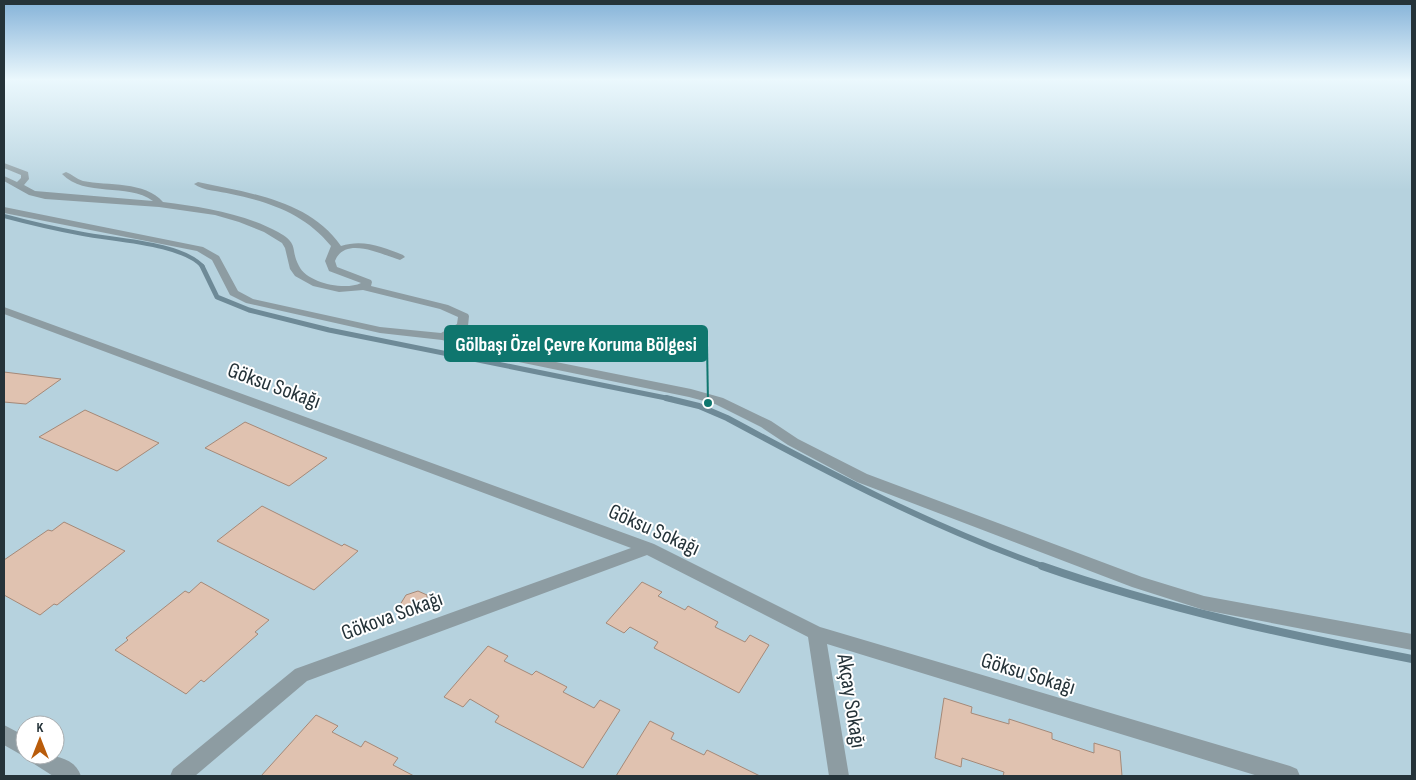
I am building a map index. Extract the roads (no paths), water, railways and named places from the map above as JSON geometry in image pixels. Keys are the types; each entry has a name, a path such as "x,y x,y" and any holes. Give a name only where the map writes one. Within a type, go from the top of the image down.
{"street":[{"path":"4,165 25,174 25,179 18,186"},
{"path":"66,174 74,180 84,183 134,190 159,200 161,205"},
{"path":"4,178 18,186 46,196 161,205 215,213 266,229 283,238 291,249 293,266 302,277 342,290 362,288 444,307 464,316 462,326 443,337"},
{"path":"198,184 264,199 311,220 329,236 336,246 330,261 333,269 367,282 362,288"},
{"path":"4,210 200,249 216,258 234,293 250,301 380,330 443,337 509,356 690,393 719,401 766,424 793,442 862,478 1138,582 1204,602 1412,642"},
{"path":"334,254 346,246 362,245 400,257"},
{"name":"Göksu Sokağı","path":"4,310 648,548 816,633 1290,776"},
{"name":"Gökova Sokağı","path":"180,776 301,675 648,548"},
{"name":"Akçay Sokağı","path":"816,633 839,776"},
{"path":"4,734 15,741"},
{"path":"54,765 71,776"}],"waterway":[{"path":"4,216 43,226 164,248 193,259 202,266"},
{"path":"202,266 217,297 249,310 329,330 671,399"},
{"path":"666,398 699,406 727,418 883,499 963,535 1045,567"},
{"path":"1045,567 1179,608 1318,640 1412,659"}],"place":[{"name":"Gölbaşı Özel Çevre Koruma Bölgesi","path":"708,403"}]}
